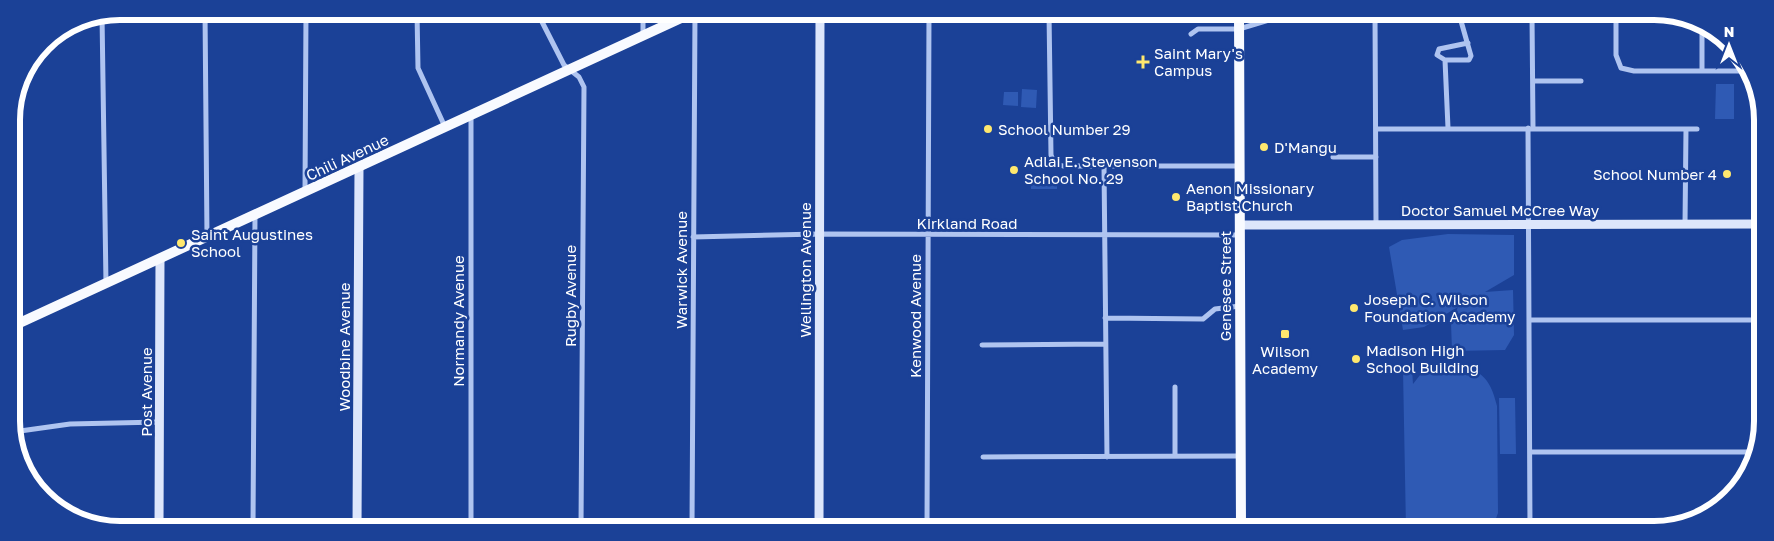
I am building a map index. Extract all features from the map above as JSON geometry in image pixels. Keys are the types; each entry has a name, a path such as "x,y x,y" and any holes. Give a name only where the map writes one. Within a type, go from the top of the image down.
{"main road":[{"name":"Chili Avenue","path":"20,323 678,20"},
{"name":"Genesee Street","path":"1239,20 1241,521"}],"street":[{"path":"205,20 207,237"},
{"path":"306,20 306,192"},
{"path":"418,20 418,68 445,127"},
{"name":"Rugby Avenue","path":"542,20 564,65 571,68 580,77 584,87 581,521"},
{"path":"643,20 643,35"},
{"name":"Warwick Avenue","path":"692,521 694,20"},
{"name":"Wellington Avenue","path":"819,521 820,20"},
{"name":"Kenwood Avenue","path":"927,521 929,20"},
{"path":"1049,20 1050,155 1054,163 1063,166 1240,166"},
{"path":"1191,34 1198,30 1239,29 1269,20"},
{"path":"1375,20 1376,224"},
{"path":"1461,20 1468,43 1471,59 1445,60 1437,55 1439,49 1468,43"},
{"path":"1530,521 1529,224 1533,81 1532,20"},
{"path":"1616,20 1616,54 1621,68 1634,71 1741,71"},
{"path":"102,22 106,284"},
{"path":"1702,32 1702,71"},
{"path":"1445,60 1448,128"},
{"path":"1533,81 1581,81"},
{"name":"Normandy Avenue","path":"471,116 471,521"},
{"path":"1376,129 1697,129"},
{"path":"1685,224 1686,129"},
{"path":"1333,157 1376,157"},
{"path":"1104,166 1107,456"},
{"name":"Woodbine Avenue","path":"357,521 359,168"},
{"path":"253,521 255,215"},
{"name":"Doctor Samuel McCree Way","path":"1240,230 1376,224 1754,224"},
{"name":"Kirkland Road","path":"693,237 819,234 927,236 1105,235 1240,230"},
{"name":"Post Avenue","path":"159,521 160,259"},
{"path":"1105,318 1203,319 1215,309 1240,306"},
{"path":"1529,320 1754,320"},
{"path":"982,345 1105,344"},
{"path":"1175,387 1175,456"},
{"path":"21,431 70,424 160,422"},
{"path":"1530,452 1749,452"},
{"path":"983,457 1241,456"}],"shaded area":[{"path":"1716,84 1734,84 1734,119 1715,119"},
{"path":"1022,89 1037,90 1036,108 1021,107"},
{"path":"1004,92 1018,92 1018,106 1003,105"},
{"path":"1031,176 1057,176 1057,189 1031,189"},
{"path":"1448,234 1514,235 1514,275 1485,292 1513,290 1514,335 1505,350 1452,351 1451,323 1458,307 1424,327 1403,330 1389,247 1402,240"},
{"path":"1449,363 1459,365 1482,375 1491,387 1497,406 1498,513 1495,521 1406,521 1403,370 1412,369 1413,384 1424,370"},
{"path":"1499,398 1515,398 1516,454 1500,454"}],"place":[{"name":"Saint Mary's Campus","path":"1143,62"},
{"name":"School Number 29","path":"988,129"},
{"name":"D'Mangu","path":"1264,147"},
{"name":"Adlai E. Stevenson School No. 29","path":"1014,170"},
{"name":"School Number 4","path":"1727,174"},
{"name":"Aenon Missionary Baptist Church","path":"1176,197"},
{"name":"Saint Augustines School","path":"181,243"},
{"name":"Joseph C. Wilson Foundation Academy","path":"1354,308"},
{"name":"Wilson Academy","path":"1285,334"},
{"name":"Madison High School Building","path":"1356,359"}]}
